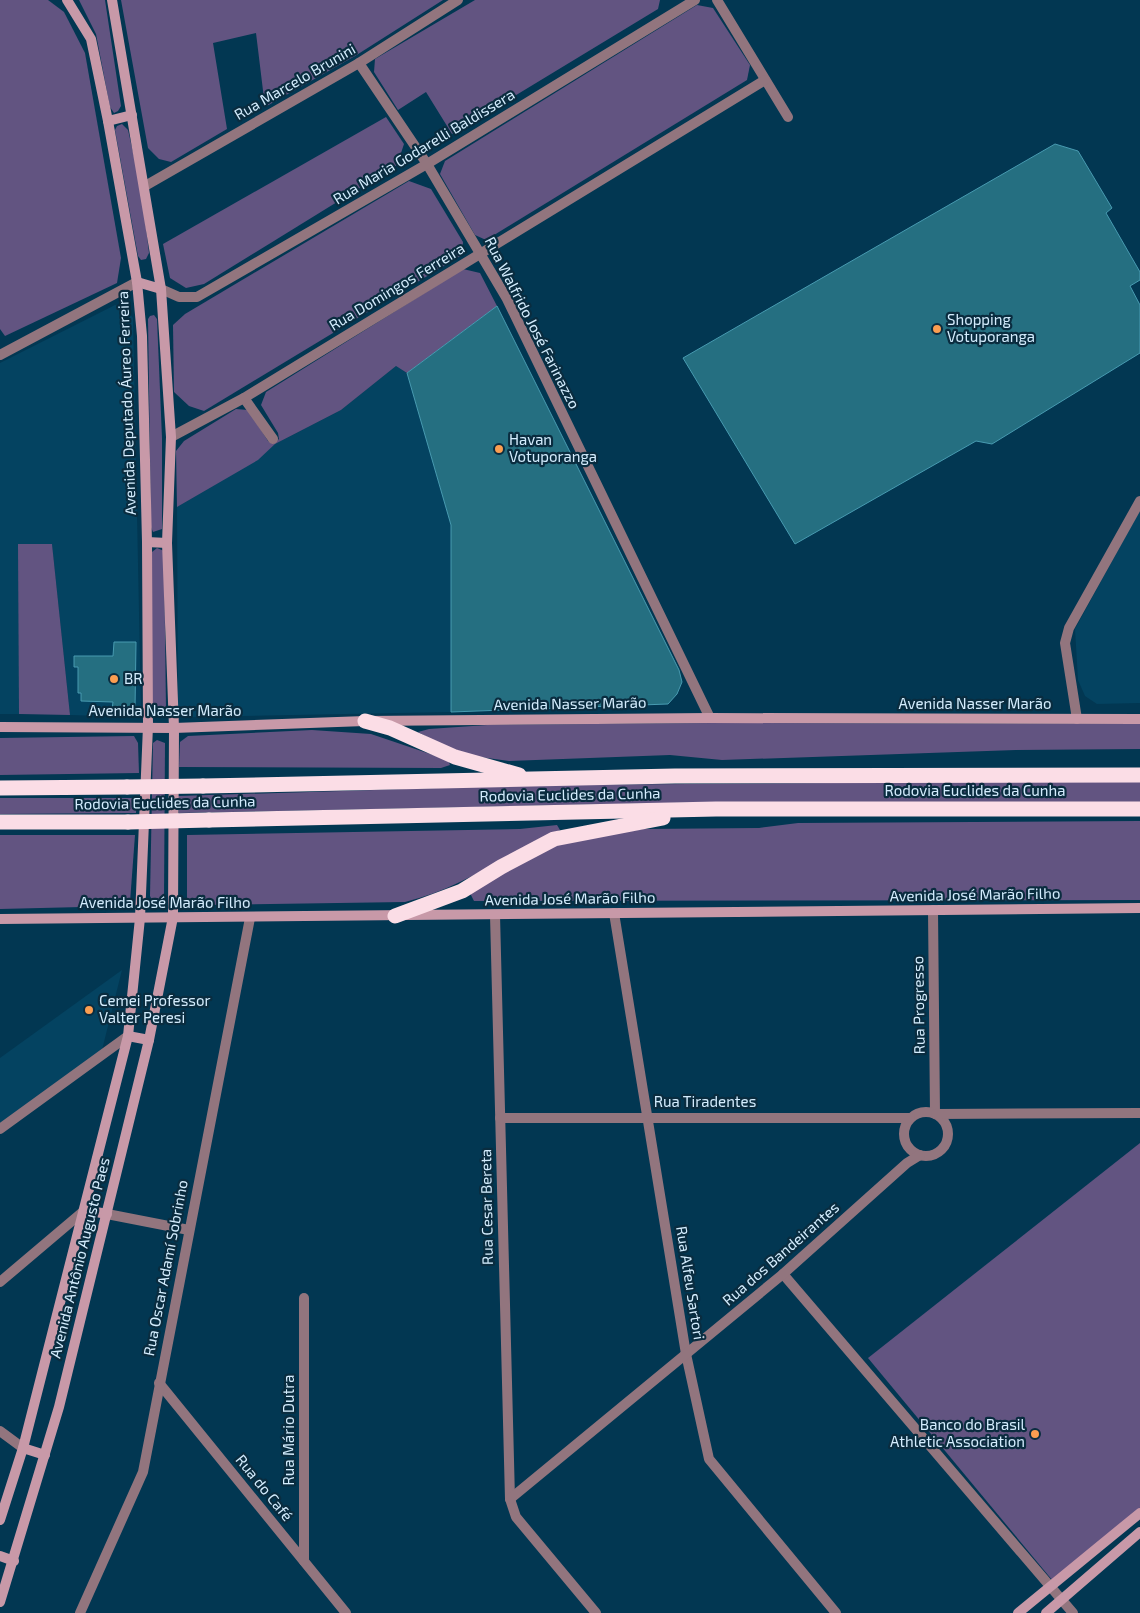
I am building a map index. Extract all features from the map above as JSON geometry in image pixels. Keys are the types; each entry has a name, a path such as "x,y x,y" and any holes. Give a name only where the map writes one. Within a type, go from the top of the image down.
{"highway":[{"path":"365,721 390,728 455,757 535,779"},
{"name":"Rodovia Euclides da Cunha","path":"0,788 127,788 675,776 1140,775"},
{"path":"395,916 462,891 501,867 554,840 618,826 716,809"},
{"name":"Rodovia Euclides da Cunha","path":"0,822 128,822 716,809 1140,809"}],"main road":[{"name":"Avenida Deputado Áureo Ferreira","path":"66,0 91,39 108,120 137,282 142,336 147,542 148,726 140,918"},
{"path":"112,0 161,289 171,437 167,542 174,728"},
{"path":"108,120 132,115"},
{"path":"137,282 161,289"},
{"path":"147,542 167,542"},
{"name":"Avenida Nasser Marão","path":"0,727 148,726 174,728 365,721 710,718 1140,719"},
{"name":"Avenida Antônio Augusto Paes","path":"0,1602 45,1455 107,1214 149,1040 173,917 174,728"},
{"name":"Avenida José Marão Filho","path":"0,919 1140,908"},
{"name":"Avenida Antônio Augusto Paes","path":"0,1520 23,1448 128,1036 140,918"},
{"path":"128,1036 149,1040"},
{"path":"85,1210 107,1214"},
{"path":"23,1448 45,1455"},
{"path":"1018,1613 1140,1513"},
{"path":"1046,1613 1140,1532"},
{"path":"0,1556 14,1561"}],"street":[{"name":"Rua Marcelo Brunini","path":"144,186 359,63 458,0"},
{"name":"Rua Maria Godarelli Baldissera","path":"161,289 179,297 197,297 427,164 696,0"},
{"path":"717,0 788,117"},
{"name":"Rua Walfrido José Farinazzo","path":"359,63 427,164 506,299 710,718"},
{"name":"Rua Domingos Ferreira","path":"171,437 244,398 765,80"},
{"path":"0,355 137,282"},
{"path":"244,398 272,439"},
{"path":"1077,719 1066,643 1069,628 1140,501"},
{"name":"Rua Progresso","path":"932,910 935,1100 932,1113"},
{"name":"Rua Alfeu Sartori","path":"614,913 649,1117 686,1354 709,1459 836,1613"},
{"name":"Rua Cesar Bereta","path":"494,915 510,1499"},
{"name":"Rua Oscar Adamí Sobrinho","path":"80,1613 143,1472 250,918"},
{"path":"0,1129 128,1036"},
{"path":"907,1164 908,1147 904,1132 910,1118 932,1113 1140,1112"},
{"path":"908,1147 920,1155 933,1155 943,1147 948,1136 945,1123 932,1113"},
{"name":"Rua Tiradentes","path":"500,1118 910,1118"},
{"name":"Rua dos Bandeirantes","path":"510,1499 784,1274 907,1164 920,1155"},
{"path":"0,1282 85,1210"},
{"path":"107,1214 189,1230"},
{"path":"784,1274 1073,1613"},
{"name":"Rua Mário Dutra","path":"304,1298 304,1561"},
{"name":"Rua do Café","path":"159,1383 346,1613"},
{"path":"0,1431 23,1448"},
{"path":"510,1499 516,1517 596,1613"}],"shaded area":[{"path":"0,0 48,0 64,12 85,53 121,258 117,283 5,336 0,329"},
{"path":"79,0 105,0 121,106 114,113 110,107 96,34"},
{"path":"121,0 443,0 355,56 265,107 256,33 213,43 227,129 171,162 159,159 148,148"},
{"path":"475,0 660,0 658,9 452,134 426,92 398,110 374,72 375,59"},
{"path":"697,5 713,8 750,65 747,80 486,240 475,235 440,174 445,161"},
{"path":"386,117 404,144 397,165 204,284 186,288 170,278 163,244"},
{"path":"122,124 128,130 141,187 149,253 146,259 141,260 138,256 115,130 117,126"},
{"path":"409,181 431,189 463,242 462,255 204,411 189,406 174,392 173,325 185,314"},
{"path":"463,269 480,273 497,306 407,373 396,366 341,410 275,444 258,460 177,507 176,451 184,441 236,409 248,410 268,441 273,444 279,439 278,433 261,405 266,392"},
{"path":"115,305 125,308 133,318 141,710 136,717 70,715 52,544 19,544 19,714 0,714 0,363"},
{"path":"154,315 157,319 162,438 162,529 153,532 151,527 148,319"},
{"path":"396,366 407,373 451,525 451,712 186,717 178,707 177,507 257,460 275,444 341,410"},
{"path":"1140,510 1140,703 1097,704 1085,696 1078,680 1075,629"},
{"path":"18,544 52,544 70,715 19,714"},
{"path":"157,548 164,551 166,710 163,714 155,714 152,710 152,552"},
{"path":"711,723 1140,724 1140,749 1016,750 722,760 670,755 509,761 458,754 418,732 429,729 487,725"},
{"path":"312,730 371,734 448,760 450,765 441,768 179,767 180,742 188,736"},
{"path":"134,736 138,743 139,773 0,775 0,738"},
{"path":"157,740 165,743 164,898 160,902 153,902 150,896 153,743"},
{"path":"1140,781 1140,802 717,802 179,813 178,796 537,785"},
{"path":"0,798 137,798 136,813 0,814"},
{"path":"1140,821 1140,900 474,901 469,891 557,843 643,829 759,828 798,823"},
{"path":"557,825 560,830 535,841 455,885 405,902 201,905 187,899 187,835 520,829"},
{"path":"0,835 135,835 130,902 123,906 0,909"},
{"name":"Cemei Professor Valter Peresi","path":"122,970 102,1050 0,1124 0,1058"},
{"name":"Banco do Brasil Athletic Association","path":"1140,1143 1140,1509 1053,1581 868,1358"}],"building":[{"name":"Shopping Votuporanga","path":"1055,144 1078,151 1112,208 1106,213 1140,272 1140,280 1130,286 1140,305 1140,353 992,444 976,441 795,544 683,358"},
{"name":"Havan Votuporanga","path":"497,306 679,670 682,682 677,694 668,704 451,712 451,525 407,373"},
{"name":"BR","path":"114,642 136,642 135,709 112,709 113,702 81,701 81,693 78,693 78,667 74,667 74,656 113,656"}],"place":[{"name":"Shopping Votuporanga","path":"937,329"},
{"name":"Havan Votuporanga","path":"499,449"},
{"name":"BR","path":"114,679"},
{"name":"Cemei Professor Valter Peresi","path":"89,1010"},
{"name":"Banco do Brasil Athletic Association","path":"1035,1434"}]}
